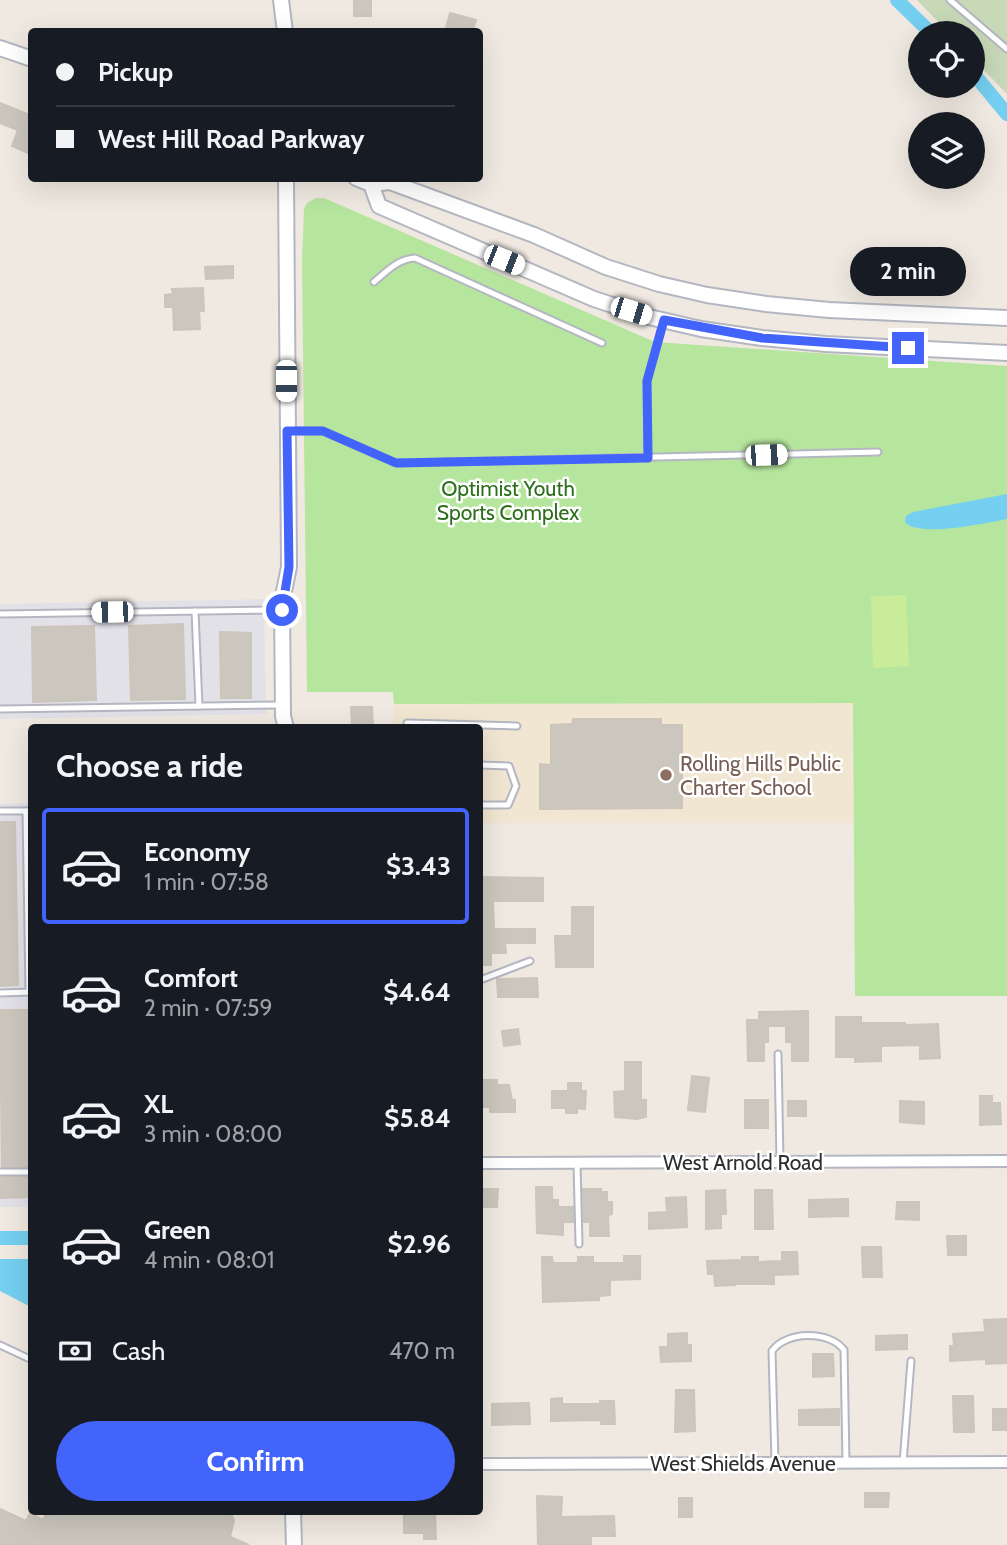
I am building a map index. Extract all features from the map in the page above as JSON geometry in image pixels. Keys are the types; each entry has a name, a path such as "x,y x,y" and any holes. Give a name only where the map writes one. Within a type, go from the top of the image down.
{"street":[{"path":"281,0 284,28"},
{"path":"0,48 28,58"},
{"path":"285,724 282,610 289,567 286,182"},
{"path":"366,182 390,182 511,226 606,267 659,284 707,295 829,310 1007,318"},
{"path":"371,184 379,205 594,299 664,320 762,338 1007,353"},
{"name":"West Arnold Road","path":"483,1163 1007,1161"},
{"name":"West Shields Avenue","path":"483,1464 1007,1462"},
{"path":"293,1515 293,1545"}],"lane":[{"path":"950,0 1007,49"},
{"path":"374,282 398,262 415,258 602,343"},
{"path":"648,458 647,381 664,320"},
{"path":"287,431 323,431 396,463 878,452"},
{"path":"0,614 282,610"},
{"path":"195,611 199,706"},
{"path":"0,709 283,705"},
{"path":"407,724 444,724"},
{"path":"483,725 517,726"},
{"path":"483,765 509,766 516,786 508,805 483,806"},
{"path":"0,811 28,811"},
{"path":"483,979 530,961"},
{"path":"0,993 28,992"},
{"path":"778,1054 780,1162"},
{"path":"577,1163 579,1244"},
{"path":"0,1172 28,1172"},
{"path":"775,1463 772,1352 778,1343 787,1339 816,1337 830,1338 838,1342 844,1350 846,1463"},
{"path":"0,1345 28,1358"},
{"path":"903,1463 911,1361"}],"shaded area":[{"path":"264,599 266,714 0,719 0,604"},
{"name":"Rolling Hills Public Charter School","path":"853,703 853,823 483,823 483,724 394,724 394,704"},
{"path":"28,803 28,1207 0,1207 0,804"}],"green space":[{"path":"917,0 1007,0 1007,94 985,71 985,21 937,21"},
{"name":"Optimist Youth Sports Complex","path":"316,198 324,198 655,342 1007,366 1007,996 855,996 853,703 394,704 393,692 307,692 302,261 304,209 307,203"},
{"path":"906,595 909,666 873,668 871,596"}],"water":[{"path":"1007,494 1007,519 938,529 912,527 905,522 906,516 913,512"},
{"path":"0,1259 28,1259 28,1305 0,1291"}],"building":[{"path":"354,0 371,0 371,16 354,16"},
{"path":"450,13 476,20 473,28 446,28"},
{"path":"0,103 28,114 28,153 12,146 18,130 0,123"},
{"path":"233,266 233,278 206,279 205,267"},
{"path":"203,288 204,311 199,311 200,329 174,330 173,307 165,307 165,295 173,294 172,289"},
{"path":"183,624 185,699 131,700 129,626"},
{"path":"94,626 96,700 33,702 32,627"},
{"path":"220,632 251,633 251,698 221,698"},
{"path":"351,707 372,707 373,724 352,724"},
{"path":"573,719 661,719 661,725 682,725 682,808 540,809 540,764 551,765 551,725 572,724"},
{"path":"0,822 15,822 18,985 0,986"},
{"path":"483,877 543,878 543,901 493,901 494,929 535,929 535,943 505,943 506,953 491,953 491,965 483,965"},
{"path":"572,907 593,907 593,967 556,967 555,936 572,936"},
{"path":"537,978 538,997 498,997 497,979"},
{"path":"0,1010 28,1010 28,1167 2,1167"},
{"path":"808,1011 808,1061 792,1061 792,1042 786,1042 786,1026 768,1026 768,1042 764,1042 764,1061 748,1061 747,1020 759,1020 759,1012"},
{"path":"836,1017 861,1017 861,1023 938,1024 940,1058 920,1059 920,1045 881,1046 881,1061 855,1062 855,1057 836,1057"},
{"path":"518,1029 520,1044 504,1046 502,1031"},
{"path":"625,1062 641,1062 641,1100 646,1100 646,1117 615,1117 614,1092 625,1091"},
{"path":"692,1076 709,1078 705,1112 688,1110"},
{"path":"497,1080 497,1085 509,1085 512,1100 515,1100 515,1112 490,1112 490,1107 483,1107 484,1082"},
{"path":"568,1083 581,1083 581,1091 586,1091 585,1109 577,1108 577,1113 566,1113 566,1108 552,1108 552,1091 568,1091"},
{"path":"980,1096 992,1096 992,1103 1000,1103 1001,1124 980,1125"},
{"path":"745,1100 768,1100 768,1128 745,1128"},
{"path":"788,1101 806,1101 806,1116 788,1116"},
{"path":"900,1101 924,1102 924,1124 900,1122"},
{"path":"28,1177 28,1197 0,1198 0,1179"},
{"path":"536,1187 552,1187 552,1200 558,1200 558,1207 573,1207 573,1222 563,1222 563,1235 537,1233"},
{"path":"483,1189 498,1189 497,1207 483,1207"},
{"path":"583,1189 601,1189 601,1192 607,1192 607,1202 612,1202 612,1214 608,1215 609,1236 590,1236 590,1222 584,1222"},
{"path":"725,1190 726,1214 721,1214 721,1228 706,1229 706,1191"},
{"path":"755,1190 772,1190 773,1229 755,1229"},
{"path":"686,1197 687,1227 649,1229 649,1213 667,1212 666,1198"},
{"path":"848,1199 848,1216 809,1217 809,1200"},
{"path":"897,1202 919,1202 919,1220 896,1219"},
{"path":"947,1236 966,1236 966,1255 948,1255"},
{"path":"862,1247 881,1247 882,1277 863,1277"},
{"path":"782,1252 797,1252 798,1274 774,1275 774,1284 715,1286 714,1274 708,1274 707,1261 758,1257 758,1262 782,1261"},
{"path":"624,1256 640,1256 640,1279 610,1280 610,1295 599,1296 599,1300 543,1302 542,1257 552,1257 553,1263 578,1263 578,1257 593,1257 593,1263 624,1263"},
{"path":"1007,1319 1007,1363 986,1364 986,1359 950,1361 950,1346 954,1346 953,1334 985,1332 984,1320"},
{"path":"687,1333 687,1345 691,1345 691,1361 661,1362 660,1347 668,1347 668,1334"},
{"path":"907,1335 907,1349 876,1350 876,1336"},
{"path":"813,1354 833,1354 834,1376 813,1377"},
{"path":"676,1390 694,1390 695,1431 675,1432"},
{"path":"953,1396 973,1396 974,1432 954,1432"},
{"path":"562,1398 562,1404 600,1404 600,1401 614,1401 615,1424 601,1424 601,1420 551,1421 551,1399"},
{"path":"529,1403 530,1424 492,1425 492,1404"},
{"path":"839,1409 839,1425 799,1425 799,1410"},
{"path":"993,1409 1007,1409 1007,1430 993,1430"},
{"path":"865,1493 889,1493 888,1507 865,1507"},
{"path":"537,1496 562,1497 561,1517 614,1516 615,1536 591,1536 591,1545 538,1545"},
{"path":"679,1498 692,1498 692,1517 679,1517"},
{"path":"0,1509 26,1521 29,1515 43,1520 46,1515 232,1515 234,1520 230,1537 249,1545 0,1545"},
{"path":"404,1515 435,1515 436,1539 424,1539 424,1533 404,1533"}],"waterway":[{"path":"897,0 919,21"},
{"path":"985,87 1007,114"},
{"path":"0,1238 28,1238"}],"place":[{"name":"Rolling Hills Public Charter School","path":"666,775"}],"route":[{"path":"282,610 289,567 287,431 323,431 396,463 648,458 647,381 664,320 701,329 762,338 908,348"}]}
